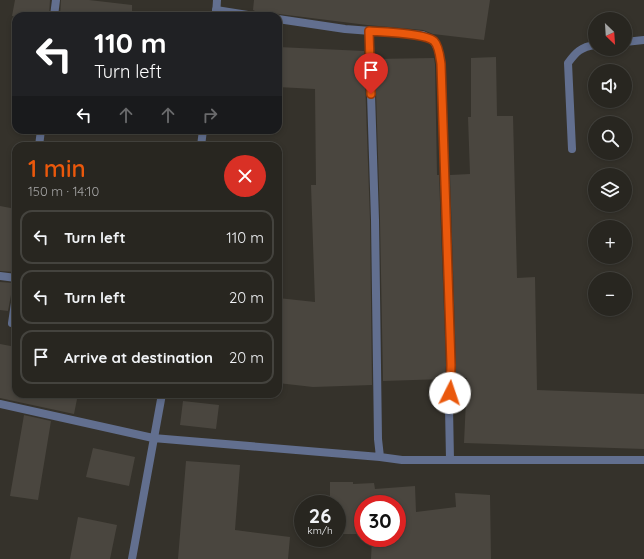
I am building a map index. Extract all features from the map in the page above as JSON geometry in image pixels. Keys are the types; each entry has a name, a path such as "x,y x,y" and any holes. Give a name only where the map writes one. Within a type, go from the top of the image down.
{"street":[{"path":"54,12 56,0"},
{"path":"216,12 217,0"},
{"path":"282,21 345,29 423,36 434,40 438,49 441,64 451,365 449,407 450,460"},
{"path":"369,31 375,220 378,439 380,457"},
{"path":"632,41 644,40"},
{"path":"572,149 568,63 575,52 588,46"},
{"path":"0,276 12,278"},
{"path":"132,559 161,398"},
{"path":"0,404 153,438 402,460 644,460"}],"building":[{"path":"15,0 50,0 49,12 13,12"},
{"path":"61,0 89,0 132,5 132,12 60,12"},
{"path":"254,0 490,0 484,40 433,34 423,30 367,25 282,14 282,12 263,12 253,10"},
{"path":"282,47 364,51 370,220 372,385 313,387 282,383 282,298 315,302 311,185 316,185 315,89 282,87"},
{"path":"496,57 497,116 513,116 517,278 535,277 537,390 644,394 644,449 464,443 467,378 456,379 450,175 470,174 468,117 471,117 471,58"},
{"path":"434,58 437,175 439,175 446,365 445,379 383,381 375,59"},
{"path":"0,206 12,208 12,272 0,271"},
{"path":"0,282 12,283 8,311 0,310"},
{"path":"0,344 12,346 12,398 77,398 74,414 0,398"},
{"path":"183,401 219,405 216,429 180,425"},
{"path":"24,415 51,421 38,500 10,496"},
{"path":"93,448 135,457 129,486 86,477"},
{"path":"186,461 240,465 235,530 290,537 288,559 178,559"},
{"path":"330,482 353,482 353,484 374,483 375,489 415,486 416,512 456,507 455,493 490,495 491,559 371,559 372,547 406,547 406,495 354,495 354,534 346,534 346,495 330,495"},
{"path":"78,517 117,525 110,559 70,559"}],"route":[{"path":"371,94 369,31 423,36 434,40 438,49 441,64 451,365 450,393"}]}
